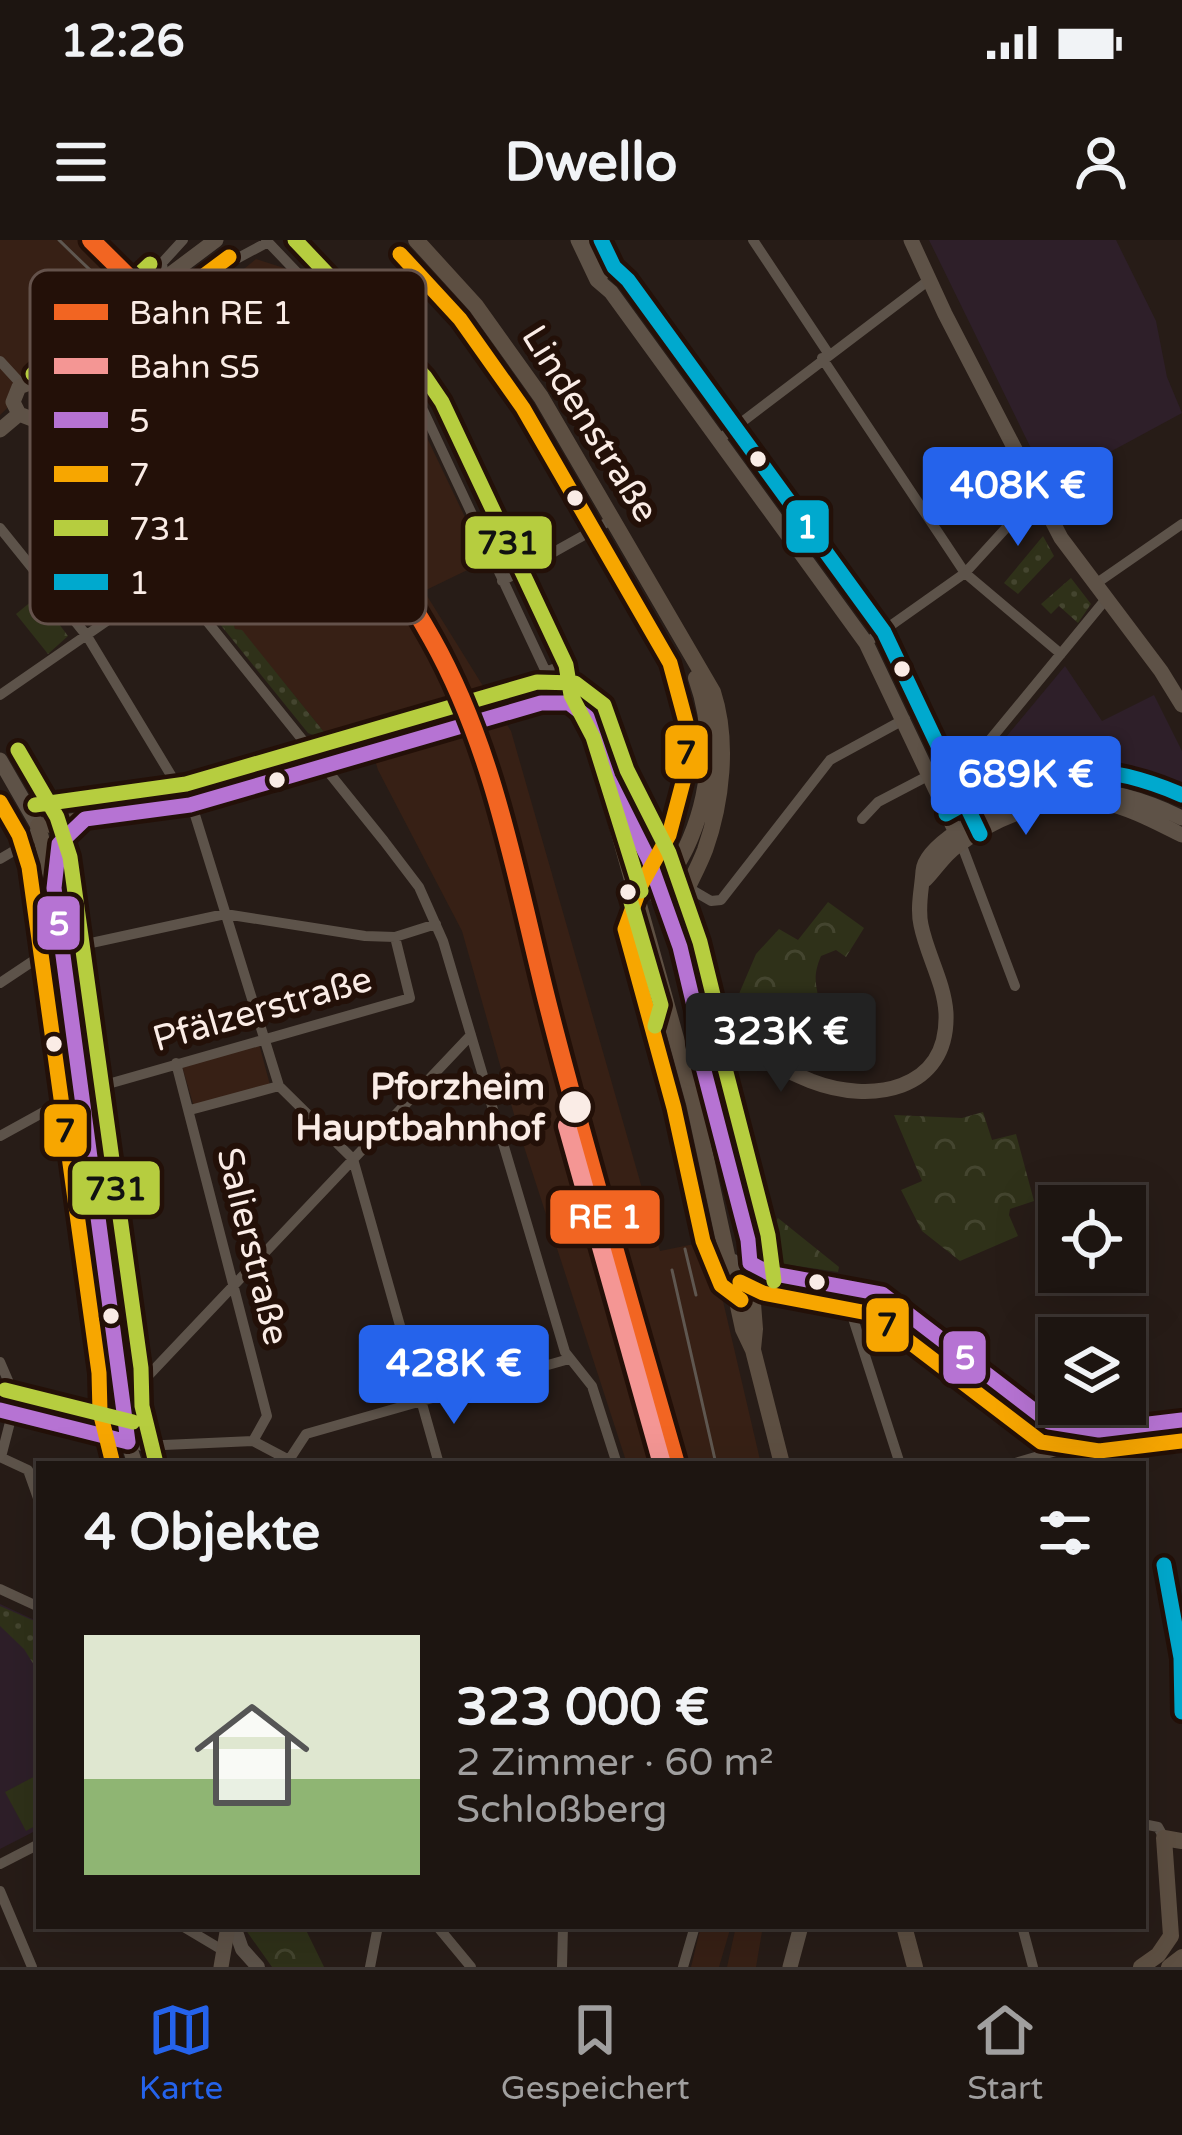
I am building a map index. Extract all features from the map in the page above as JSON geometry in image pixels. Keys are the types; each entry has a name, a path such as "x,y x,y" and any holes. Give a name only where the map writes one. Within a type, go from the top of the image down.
{"main road":[{"path":"176,270 217,240"},
{"name":"Lindenstraße","path":"416,240 461,288 517,361 701,667 717,704 722,748 711,829 678,906 680,947"},
{"path":"578,240 597,280 611,292 866,643 959,837"},
{"path":"591,240 611,292"},
{"path":"911,240 1037,494 1100,592 1181,702"},
{"path":"19,414 14,402 22,385 30,383"},
{"path":"0,430 19,414 30,414"},
{"name":"Lindenstraße","path":"646,927 699,813 709,752 707,717 690,655"},
{"path":"38,826 190,805 541,703 569,703 581,712 594,730 608,778 671,1016 743,1329 753,1350 781,1461"},
{"path":"3,770 38,826 54,888 80,1092 127,1372 121,1408 134,1461"},
{"path":"608,778 649,860 680,947 750,1263 761,1278 753,1350"},
{"path":"695,1010 708,1024 799,1076 845,1091 896,1089 926,1068 941,1045 946,1013 921,926 923,870 930,856 1022,798 1079,788 1120,792 1180,817"},
{"path":"959,837 1013,815 1082,801 1128,810 1182,835"},
{"path":"54,888 59,844 85,819"},
{"path":"628,862 636,856 663,871 679,862"},
{"path":"671,1016 696,1032 746,1048"},
{"path":"6,1412 128,1442"},
{"path":"1167,1967 1182,1955 1171,1936 1167,1870 1173,1839"},
{"path":"1167,1870 1182,1915"},
{"path":"223,1959 230,1929"},
{"path":"790,1967 800,1929"},
{"path":"905,1929 915,1967"},
{"path":"1141,1967 1158,1955 1171,1936"}],"street":[{"path":"164,270 163,257 184,240"},
{"path":"753,240 965,574 1061,654"},
{"path":"215,270 267,241 294,270"},
{"path":"717,441 929,280"},
{"path":"0,361 22,385"},
{"path":"426,420 546,678 556,668 573,679 611,720 644,822 649,860"},
{"path":"866,643 965,574 1037,494"},
{"path":"502,581 613,519"},
{"path":"862,819 878,802 995,737 1061,654 1100,592 1181,527"},
{"path":"0,528 30,565"},
{"path":"77,624 190,805 279,1086 353,1159 438,1461"},
{"path":"0,695 104,624"},
{"path":"209,624 333,765 410,875 436,924 569,1359 590,1380 616,1461"},
{"path":"687,887 711,901 722,900 830,760 905,719"},
{"path":"0,859 29,842 38,826"},
{"path":"959,837 1016,986"},
{"path":"0,983 44,952 225,914 365,936 395,937 436,924"},
{"name":"Pfälzerstraße","path":"0,1136 80,1092 410,998 395,937"},
{"path":"127,1372 146,1378 471,1035"},
{"name":"Salierstraße","path":"176,1063 267,1416 254,1441"},
{"path":"190,1110 279,1086"},
{"path":"723,1234 740,1273 838,1297 851,1312 899,1461"},
{"path":"761,1278 852,1287"},
{"path":"291,1461 306,1434 569,1359"},
{"path":"2,1364 15,1393 6,1412 0,1457 28,1470 36,1493"},
{"path":"128,1442 142,1446 254,1441 288,1461"},
{"path":"1021,1461 1056,1450"},
{"path":"0,1589 36,1605"},
{"path":"1146,1825 1173,1839"},
{"path":"0,1864 36,1846"},
{"path":"0,1891 32,1967"},
{"path":"186,1929 223,1959 246,1967"},
{"path":"232,1929 258,1967"},
{"path":"370,1967 377,1929"},
{"path":"439,1929 471,1967"},
{"path":"562,1929 562,1967"},
{"path":"683,1967 694,1929"},
{"path":"1023,1929 1033,1967"},
{"path":"1167,1967 1171,1936"}],"shaded area":[{"path":"0,240 103,240 134,270 30,270 30,386 0,415"},
{"path":"929,240 1116,240 1156,321 1167,377 1182,413 1049,485"},
{"path":"256,259 286,270 243,270"},
{"path":"426,436 486,561 426,590"},
{"path":"426,594 511,731 660,1251 709,1241 760,1461 626,1461 517,1125 462,931 378,770 365,728 332,742 242,631 233,624 426,624"},
{"path":"1065,666 1102,721 1154,695 1182,751 1182,799 1177,802 1126,780 1082,774 1047,777 1044,772 1015,787 1005,768 1000,770 996,749"},
{"path":"259,1044 270,1085 194,1107 182,1066"},
{"path":"0,1604 36,1621 36,1831 0,1849"},
{"path":"700,1929 730,1929 719,1967 691,1967"},
{"path":"735,1929 762,1929 756,1967 727,1967"}],"green space":[{"path":"1043,536 1054,556 1018,594 1004,583"},
{"path":"1071,578 1091,604 1078,623 1059,606 1051,614 1041,604"},
{"path":"30,603 30,624 59,624 68,636 48,654 16,614"},
{"path":"220,624 242,630 332,742 308,733"},
{"path":"828,902 864,928 846,957 836,950 821,956 816,981 821,1019 807,1015 789,1055 727,1022 756,954 779,929 798,940"},
{"path":"983,1112 992,1140 1016,1134 1034,1201 1010,1209 1018,1236 960,1261 922,1231 901,1190 922,1181 894,1115 962,1118"},
{"path":"778,1218 839,1267 838,1272 777,1263 771,1227"},
{"path":"0,1606 36,1622 36,1668 24,1649 0,1626"},
{"path":"36,1776 36,1826 26,1831 5,1792"},
{"path":"245,1929 305,1929 324,1967 272,1967"}],"railway":[{"path":"59,240 91,270"},
{"path":"685,1249 696,1295"},
{"path":"672,1270 715,1461"}],"transit line":[{"path":"91,240 121,270"},
{"name":"731","path":"295,240 323,270"},
{"name":"1","path":"601,240 614,267 884,632 980,834"},
{"name":"7","path":"400,254 415,270"},
{"name":"7","path":"212,270 229,257"},
{"name":"731","path":"144,270 150,264"},
{"name":"7","path":"426,282 460,319 523,408 670,663 687,726 686,771 669,835 641,885 625,929 674,1108 703,1241 721,1285 741,1300"},
{"name":"731","path":"426,378 442,402 566,665 571,695 593,737 641,891"},
{"path":"423,624 454,683 489,773 579,1123 675,1461"},
{"name":"731","path":"35,805 186,784 537,682 575,683 604,705 627,770 669,853 700,942 716,1007 718,1041 768,1235 774,1281"},
{"name":"5","path":"128,1442 54,888 59,844 85,819 190,805 541,703 569,703 587,717 608,778 649,860 680,947 695,1010 697,1044 750,1263"},
{"name":"731","path":"18,750 57,817 70,857 141,1368 142,1406 155,1459"},
{"name":"1","path":"946,814 1006,785 1061,771 1118,774 1182,795"},
{"name":"7","path":"0,802 19,835 29,867 99,1373 100,1412 112,1461"},
{"name":"731","path":"628,892 661,1005 655,1026"},
{"name":"5","path":"750,1263 769,1273 882,1294 1049,1422 1099,1430 1182,1420"},
{"name":"7","path":"740,1282 763,1293 873,1314 1041,1442 1099,1451 1182,1441"},
{"name":"731","path":"5,1390 133,1422"},
{"name":"5","path":"0,1410 128,1442"},
{"name":"1","path":"1164,1565 1181,1658 1182,1712"}],"rail line":[{"name":"S5","path":"567,1126 661,1461"}],"place":[{"name":"Pforzheim Hauptbahnhof","path":"575,1107"}]}
